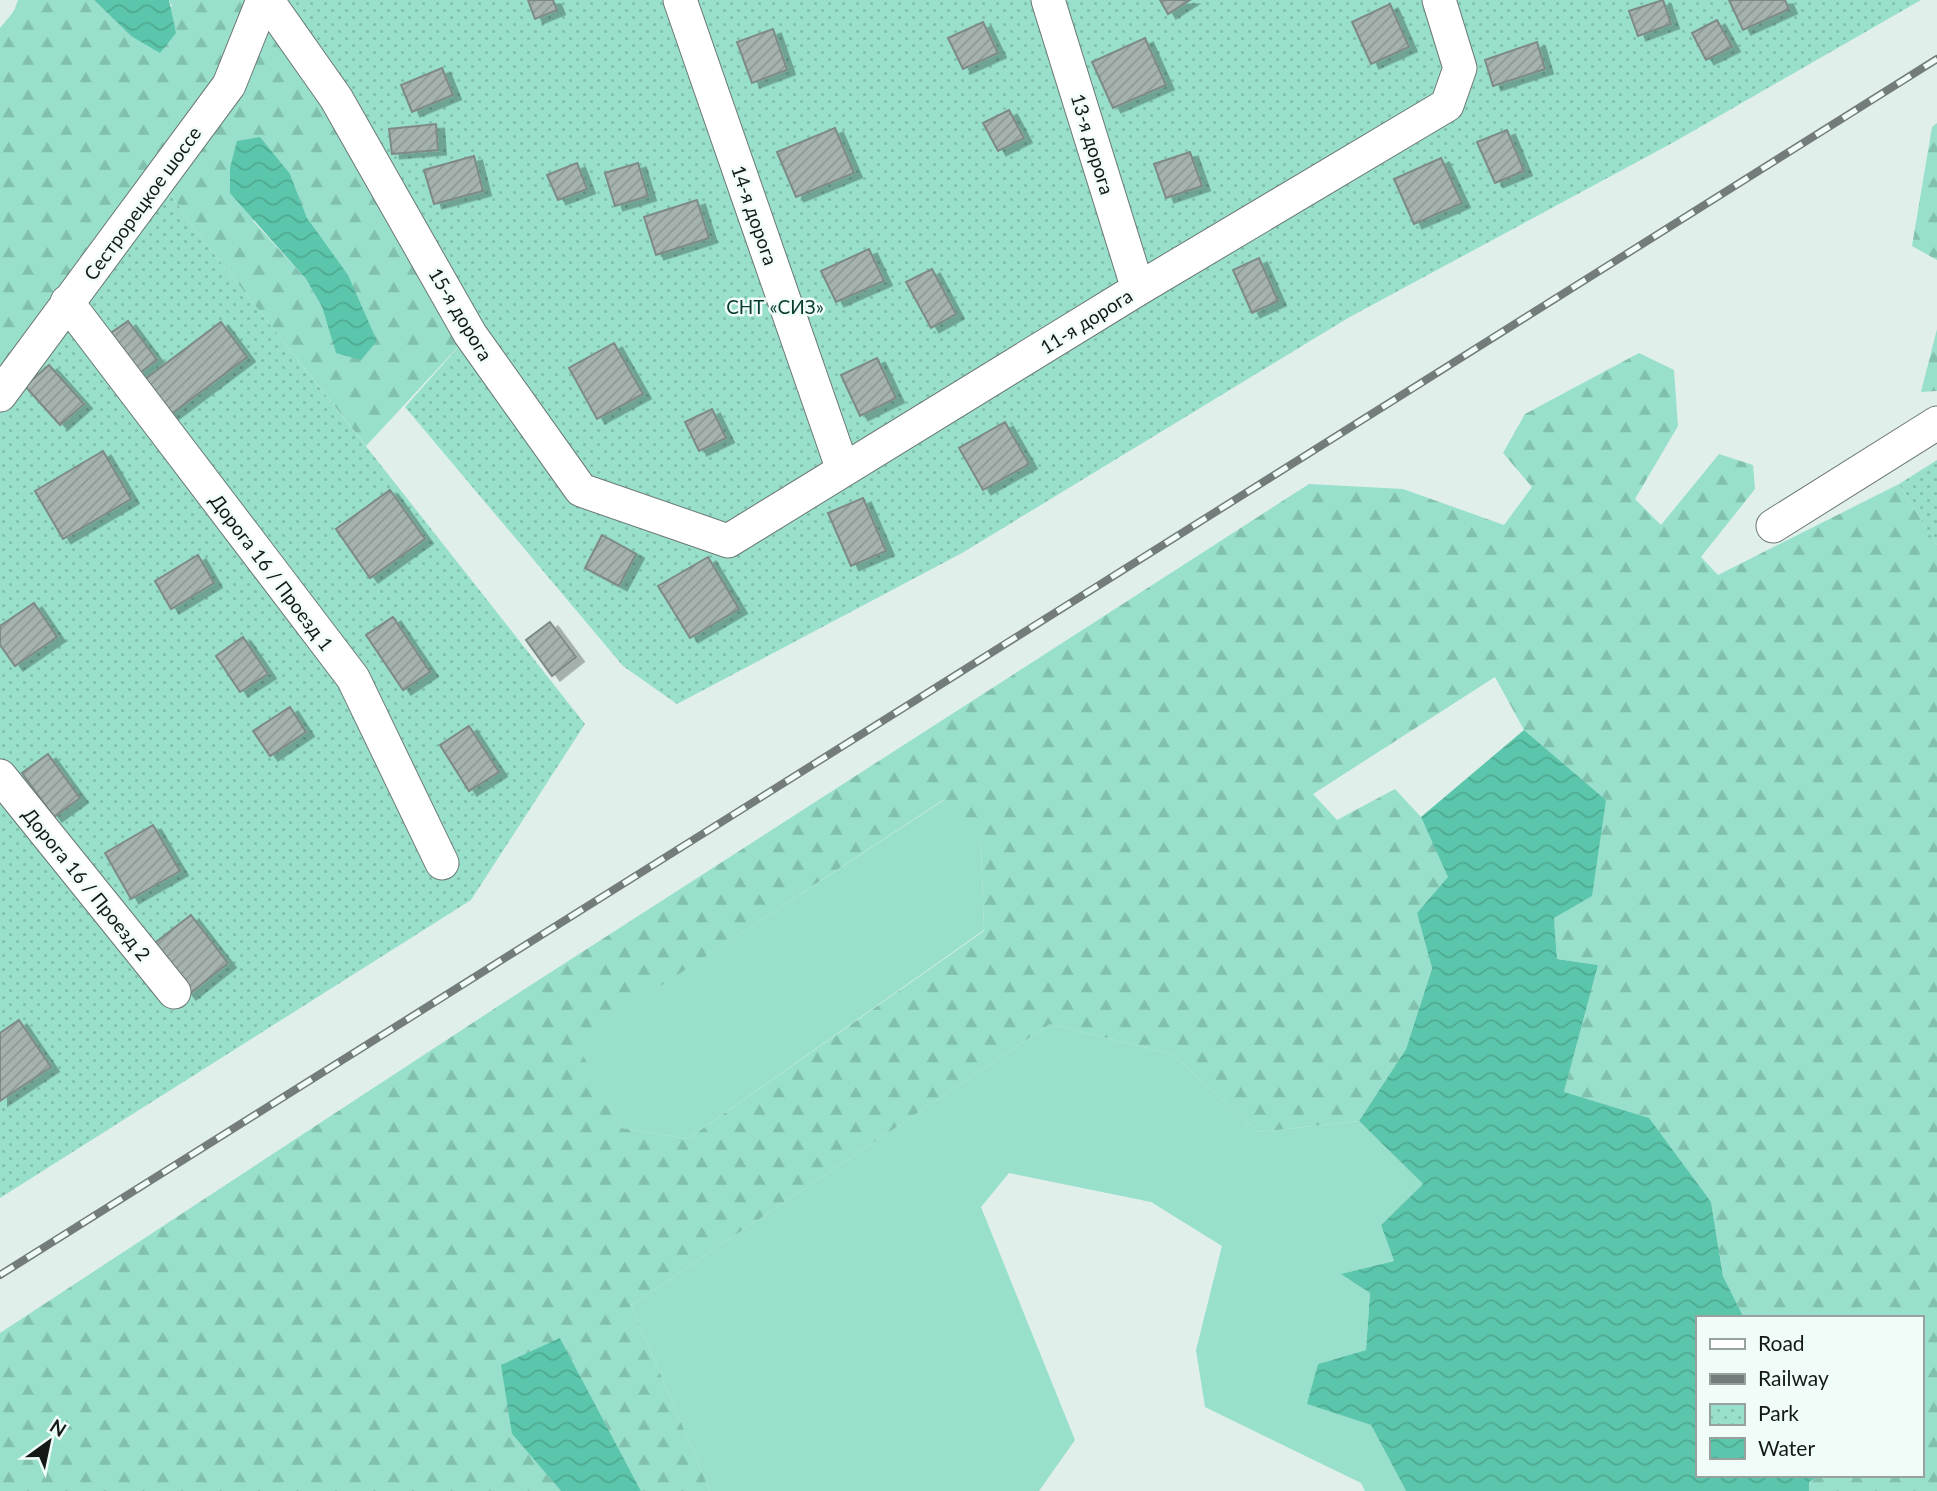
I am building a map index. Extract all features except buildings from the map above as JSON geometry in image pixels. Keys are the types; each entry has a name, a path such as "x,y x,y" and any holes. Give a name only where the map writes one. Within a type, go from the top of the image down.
{"street":[{"name":"Сестрорецкое шоссе","path":"0,395 229,85 265,0"},
{"name":"15-я дорога","path":"265,0 336,98 470,334 581,490 728,541"},
{"name":"14-я дорога","path":"680,0 843,470"},
{"name":"13-я дорога","path":"1048,0 1138,289"},
{"name":"11-я дорога","path":"728,541 1138,289 1447,105 1460,68 1439,0"},
{"name":"Дорога 16 / Проезд 1","path":"67,302 353,678 442,863"},
{"path":"1773,526 1937,423"},
{"name":"Дорога 16 / Проезд 2","path":"0,776 174,992"}],"green space":[{"path":"18,0 94,0 131,36 172,6 169,0 267,0 470,334 366,446 193,227 159,177 0,397 0,28 14,11","holes":["290,174 307,218 336,353 322,307 306,279 253,221"]},
{"name":"СНТ «СИЗ»","path":"267,0 1921,0 1674,142 1348,318 962,553 677,704 623,666 405,407 470,334"},
{"path":"1937,123 1937,260 1912,246 1932,127"},
{"path":"159,177 193,227 585,724 471,900 0,1198 0,397"},
{"path":"1937,329 1937,391 1921,392"},
{"path":"1639,353 1674,370 1678,426 1635,499 1661,525 1719,454 1753,465 1755,489 1701,557 1718,575 1899,484 1937,545 1937,1491 1809,1491 1809,1482 1818,1477 1923,1477 1923,1316 1743,1316 1723,1276 1711,1202 1564,1092 1598,965 1557,959 1554,918 1606,800 1524,730 1495,677 1313,794 1337,820 1395,789 1421,817 1449,877 1417,913 1432,967 1406,1049 1359,1121 1258,1132 1172,1054 1050,1024 631,1305 710,1491 641,1491 560,1338 512,1434 561,1491 0,1491 0,1333 503,1003 1309,484 1403,489 1504,525 1532,487 1503,453 1525,414","holes":["943,800 981,844 984,931 688,1139 621,1128 576,1042"]},
{"path":"1937,460 1937,545 1899,484"},
{"path":"944,800 981,844 984,930 688,1139 621,1128 575,1042"},
{"path":"1050,1024 1172,1054 1258,1132 1359,1121 1423,1184 1381,1225 1394,1261 1342,1274 1370,1293 1366,1350 1318,1364 1308,1404 1371,1425 1406,1491 1365,1491 1361,1483 1205,1407 1196,1350 1222,1246 1151,1202 1009,1173 981,1207 1075,1440 1039,1491 710,1491 631,1305"}],"water":[{"path":"94,0 169,0 176,33 160,53 131,36"},
{"path":"260,137 290,174 307,218 348,275 377,341 361,360 336,353 322,307 306,279 230,193 230,168 237,141"},
{"path":"1524,730 1606,800 1592,896 1554,918 1557,959 1598,965 1564,1092 1649,1118 1711,1202 1723,1276 1743,1316 1696,1316 1696,1477 1818,1477 1809,1482 1809,1491 1406,1491 1371,1425 1307,1404 1318,1364 1366,1350 1370,1293 1341,1274 1394,1261 1381,1225 1423,1184 1359,1121 1406,1049 1432,968 1417,913 1448,877 1421,817"},
{"path":"560,1338 641,1491 561,1491 512,1434 501,1365"}],"railway":[{"path":"0,1275 1937,59"}]}
